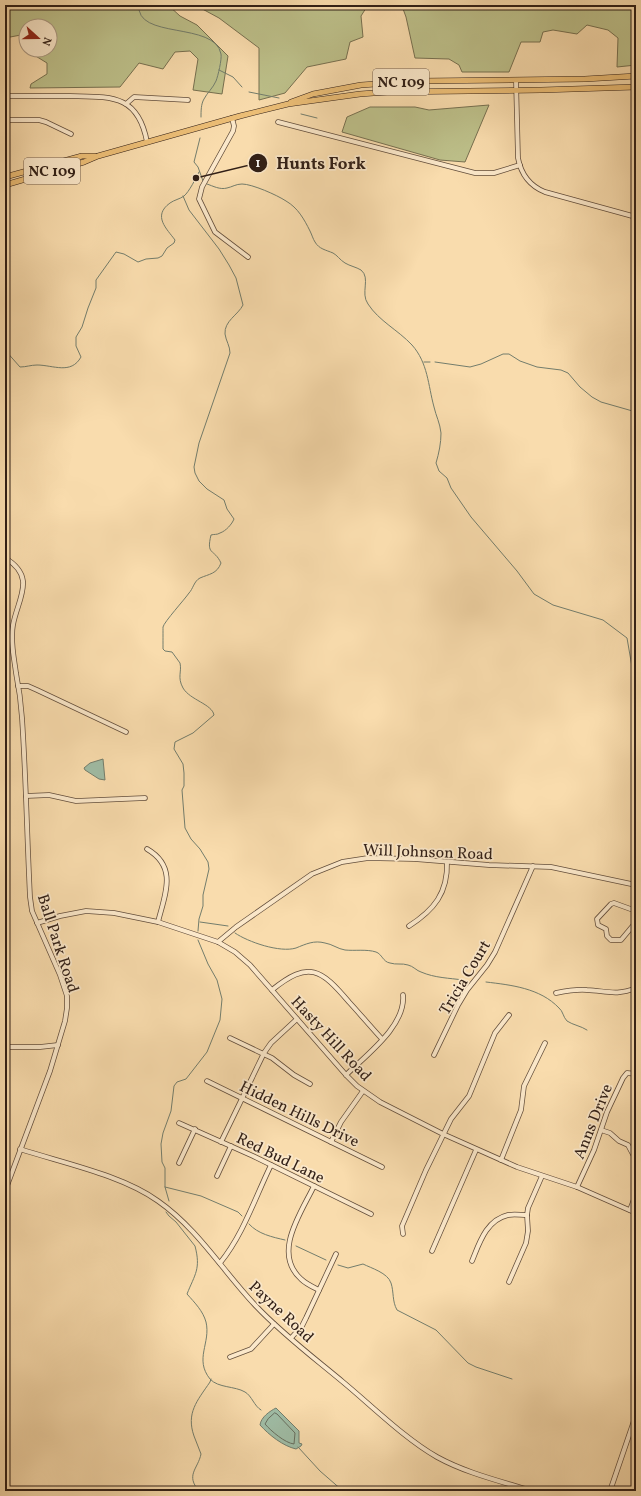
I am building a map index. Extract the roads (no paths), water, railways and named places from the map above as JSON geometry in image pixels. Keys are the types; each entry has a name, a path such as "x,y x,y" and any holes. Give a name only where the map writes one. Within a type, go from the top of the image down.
{"main road":[{"name":"NC 109","path":"288,104 294,100 313,94 361,85 420,81 584,80 636,76"},
{"name":"NC 109","path":"5,184 84,162 98,156 147,142 288,104 387,92 516,91 636,87"},
{"name":"NC 109","path":"5,177 82,156 98,156"}],"street":[{"path":"516,80 518,158 527,179 538,189 636,217"},
{"path":"5,96 97,96 113,98 126,104 135,112 144,128 147,142"},
{"path":"126,104 134,97 188,100"},
{"path":"232,118 234,126 233,131 202,187 199,200 215,232 248,257"},
{"path":"5,120 38,120 46,122 71,134"},
{"path":"278,122 475,173 494,173 520,165"},
{"name":"Ball Park Road","path":"5,558 17,569 24,580 23,591 15,617 12,634 12,648 22,720 30,897 32,911 60,975 66,996 67,1008 65,1021 50,1071 5,1191"},
{"path":"18,686 28,686 126,732"},
{"path":"26,796 50,795 76,802 145,798"},
{"path":"147,849 154,853 161,861 167,877 158,922"},
{"name":"Will Johnson Road","path":"218,942 236,927 303,880 321,870 342,862 368,858 415,859 489,865 551,867 636,885"},
{"path":"409,926 431,909 440,897 446,880 447,862"},
{"name":"Tricia Court","path":"434,1055 458,1005 467,990 487,966 495,952 533,866"},
{"path":"636,911 614,903 611,904 596,920 598,925 606,930 607,936 616,940 621,940 636,922"},
{"name":"Hasty Hill Road","path":"37,923 60,916 86,911 114,913 158,922 218,942 241,956 346,1075 363,1091 380,1102 476,1150 542,1176 577,1186 636,1213"},
{"path":"272,990 286,979 297,973 308,972 320,974 335,985 382,1039"},
{"path":"556,993 571,990 616,993 636,988"},
{"path":"346,1075 393,1026 404,1002 403,994"},
{"path":"403,1234 402,1226 443,1134 454,1113 468,1096 495,1033 509,1015"},
{"path":"221,1142 264,1053 271,1043 297,1018"},
{"path":"230,1038 264,1053 297,1077 310,1084"},
{"path":"500,1160 521,1110 524,1086 545,1043"},
{"path":"5,1047 40,1047 58,1045"},
{"name":"Anns Drive","path":"577,1186 594,1150 623,1078 627,1073 636,1074"},
{"name":"Hidden Hills Drive","path":"207,1081 382,1167"},
{"path":"331,1142 342,1122 363,1091"},
{"name":"Red Bud Lane","path":"179,1123 231,1146 371,1214"},
{"path":"179,1163 194,1129"},
{"path":"601,1130 613,1135 619,1141 628,1145 636,1160"},
{"path":"217,1176 231,1146"},
{"name":"Payne Road","path":"20,1149 116,1180 146,1193 159,1201 185,1223 249,1298 274,1324 427,1451 447,1462 473,1472 532,1491"},
{"path":"432,1251 476,1150"},
{"path":"220,1263 229,1252 238,1235 271,1165"},
{"path":"509,1282 526,1242 528,1231 528,1208 542,1176"},
{"path":"314,1186 292,1234 288,1246 288,1254 291,1264 297,1274 308,1284 319,1290"},
{"path":"630,1210 636,1194"},
{"path":"472,1261 484,1233 493,1222 508,1215 527,1215"},
{"path":"291,1338 302,1326 336,1254"},
{"path":"230,1357 251,1349 274,1324"},
{"path":"610,1491 636,1415"}],"water":[{"path":"103,759 105,780 99,779 85,770 84,768 90,763"},
{"path":"276,1408 299,1431 299,1443 302,1444 296,1449 276,1440 260,1425 264,1417"}],"waterway":[{"path":"139,5 141,16 149,23 205,37 216,44 221,54 220,68 215,84 203,101 201,117"},
{"path":"219,70 233,77 242,87"},
{"path":"249,92 279,98"},
{"path":"301,114 317,118"},
{"path":"200,138 194,162 198,167 203,181"},
{"path":"5,350 20,367 37,365 61,368 72,366 77,363 81,357 76,346 76,337 82,327 96,288 96,280 116,252 124,254 138,262 162,256 175,240 165,227 162,213 170,203 186,194 199,172"},
{"path":"207,184 217,188 227,188 240,184 246,184 264,190 282,199 294,207 300,214 314,241 319,246 333,253 345,263 361,270 364,273 366,281 365,295 368,304 372,310 412,345 421,359 427,374 441,433 436,463 439,471 447,478 451,488 471,517 517,571 534,594 553,605 603,620 627,638 636,690"},
{"path":"183,196 189,210 219,249 229,265 236,278 243,305 225,329 230,353 199,443 194,467 199,481 207,489 224,500 227,509 234,519 224,531 211,535 209,546 221,563 219,567 215,572 196,581 163,627 163,649 165,651 172,652 180,663 180,681 183,688 191,696 209,708 214,715 193,733 175,742 174,749 183,764 184,786 182,790 185,828 208,862 209,869 203,895 203,906 199,919 198,931"},
{"path":"435,362 470,367 481,364 503,354 509,354 520,361 537,367 561,370 568,373 580,387 592,397 601,402 636,412"},
{"path":"424,362 430,362"},
{"path":"200,922 228,926"},
{"path":"235,933 248,940 273,948 289,949 310,943 321,942 345,950 372,951 378,953 384,960 392,964 404,964 432,976 463,980"},
{"path":"169,1201 165,1187 165,1168 162,1162 161,1144 163,1133 171,1111 174,1086 177,1082 186,1079 207,1052 220,1020 222,999 217,980 208,964 198,940"},
{"path":"486,982 515,986 543,996 560,1009 567,1021 587,1030"},
{"path":"165,1187 201,1196 238,1212 242,1216"},
{"path":"166,1212 195,1246 197,1254 195,1276 187,1294 201,1311 206,1322 207,1330 203,1358 205,1372 213,1382 245,1392 261,1410"},
{"path":"249,1224 261,1233 285,1240"},
{"path":"296,1246 326,1260"},
{"path":"338,1265 348,1268 363,1264 383,1274 391,1283 394,1303 397,1310 436,1330 468,1363 512,1379"},
{"path":"199,1491 193,1481 193,1476 201,1454 194,1436 191,1421 197,1401 211,1379"},
{"path":"298,1447 320,1471 343,1491"}],"place":[{"name":"Hunts Fork","path":"196,178"}]}
